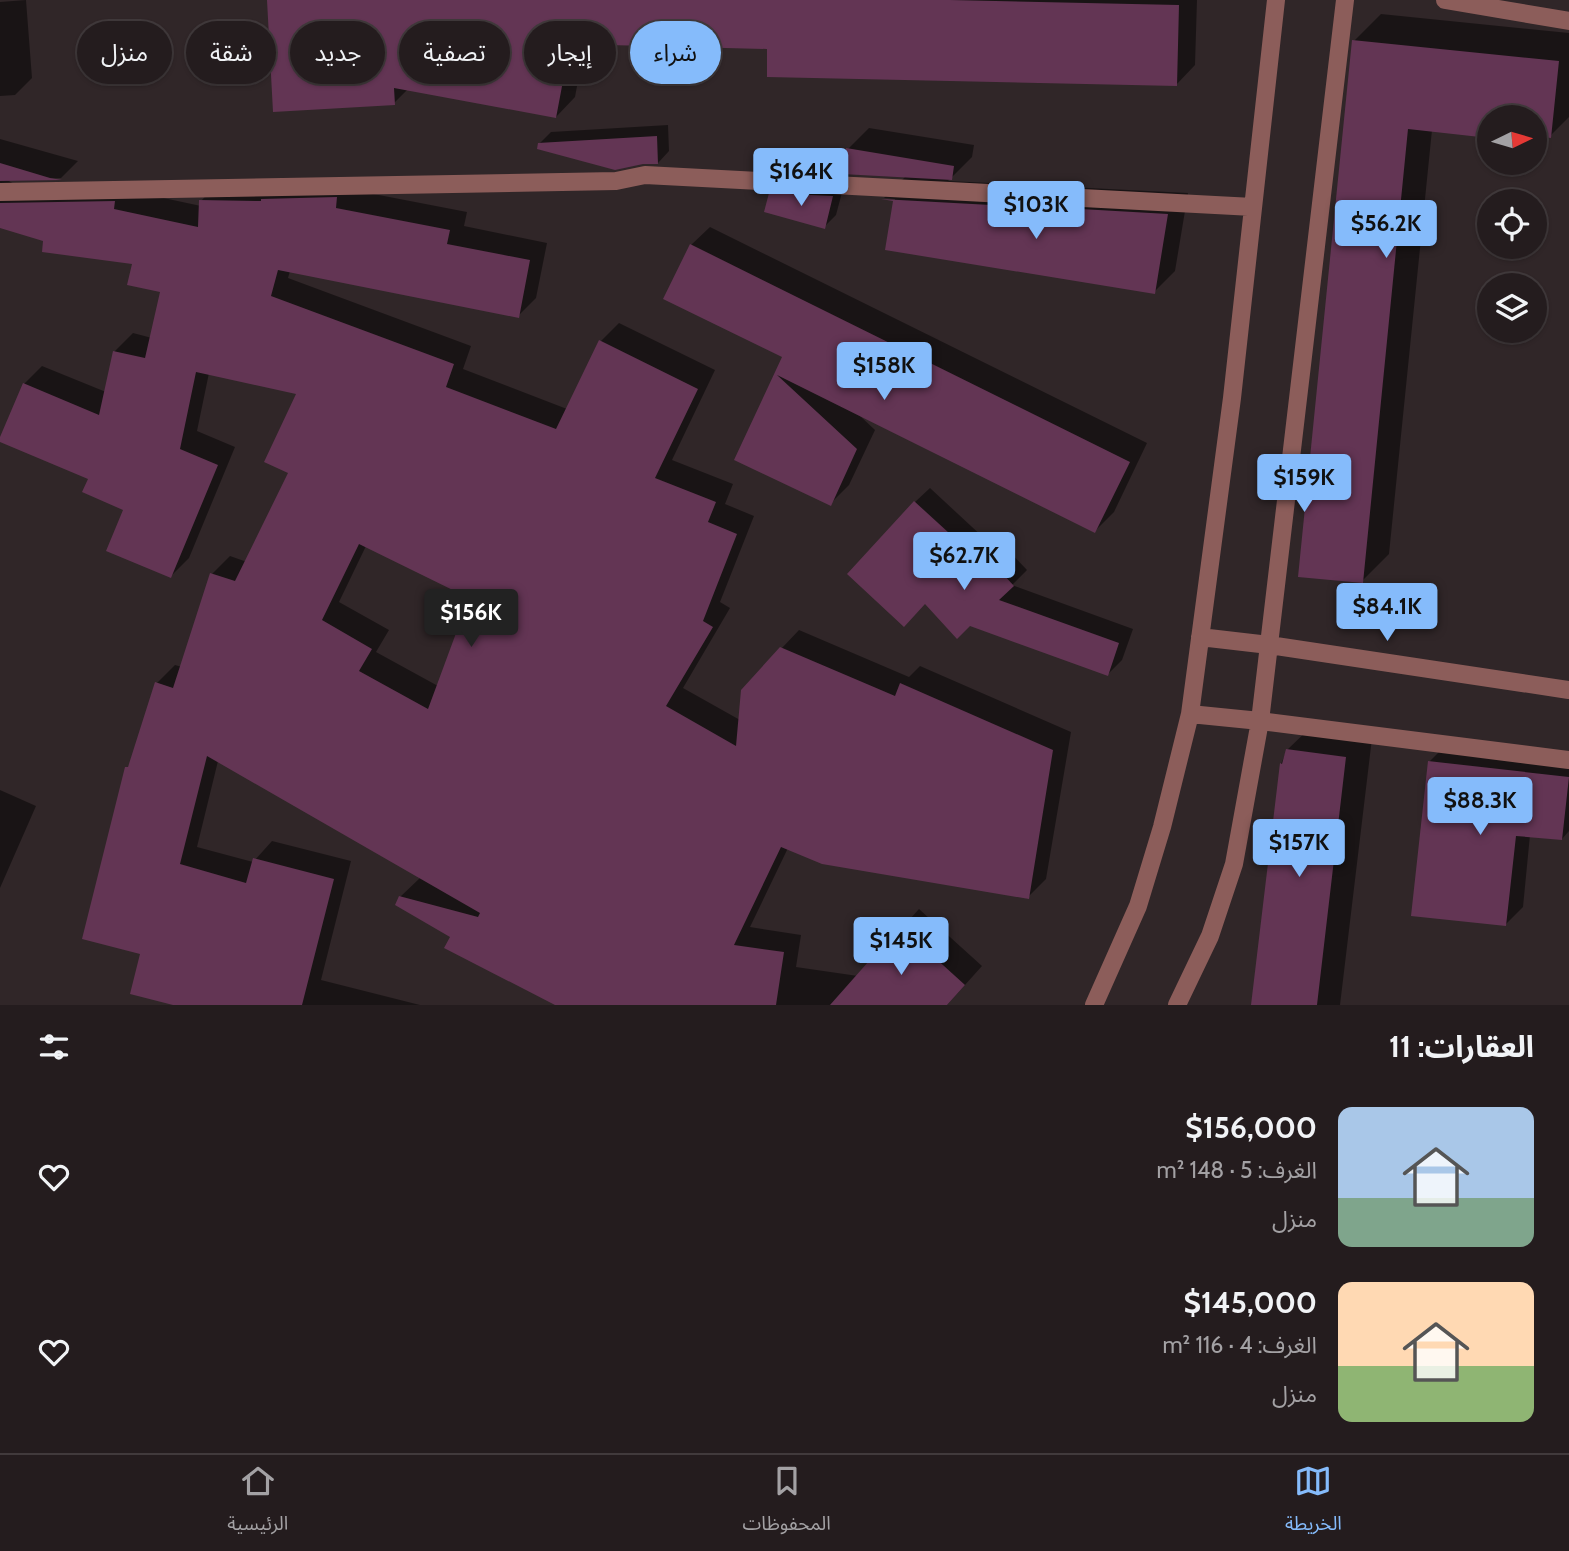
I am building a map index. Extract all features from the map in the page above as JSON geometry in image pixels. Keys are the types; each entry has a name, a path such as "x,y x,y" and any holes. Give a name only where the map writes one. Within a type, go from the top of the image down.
{"street":[{"path":"1094,1005 1138,906 1162,827 1190,714 1231,398 1276,0"},
{"path":"1177,1005 1210,936 1234,864 1260,721 1345,0"},
{"path":"1445,0 1569,21"},
{"path":"0,192 616,181 645,176 1253,206"},
{"path":"1200,637 1569,690"},
{"path":"1190,714 1569,760"}],"building":[{"path":"267,0 950,0 1179,5 1177,86 767,77 767,49 721,48 721,21 630,21 630,46 616,45 616,21 524,21 524,84 562,84 556,118 394,88 395,105 273,112 272,84 276,84 276,21 268,21"},
{"path":"1352,40 1559,61 1551,138 1547,138 1547,105 1477,105 1477,137 1408,129 1363,583 1298,577"},
{"path":"657,136 658,164 615,170 537,149 538,143"},
{"path":"846,148 954,166 952,180 842,174"},
{"path":"0,163 50,178 62,180 0,181"},
{"path":"769,193 833,196 825,229 764,212"},
{"path":"337,197 336,208 450,230 447,244 530,260 519,318 278,270 271,296 454,364 446,387 556,429 599,340 698,389 655,478 716,502 708,522 737,534 703,621 713,627 666,706 736,746 741,690 780,647 895,696 900,683 1053,750 1029,899 822,864 781,847 734,945 784,952 776,1005 555,1005 444,948 450,937 395,905 399,896 478,917 480,913 207,756 180,864 246,883 253,858 334,879 302,1005 173,1005 130,994 140,954 82,939 125,767 128,767 155,682 173,688 210,573 235,581 288,473 264,462 296,394 196,372 180,449 218,465 171,578 106,551 123,510 82,492 88,479 0,442 0,437 23,383 99,415 113,351 145,358 160,292 127,285 132,264 42,252 43,241 0,228 0,203 115,201 114,209 198,227 199,200","holes":["359,544 469,598 428,709 359,671 372,649 322,620"]},
{"path":"881,199 1009,206 1045,211 1046,207 1168,214 1155,294 885,250 893,201"},
{"path":"690,244 1130,462 1095,533 777,375 857,449 831,506 734,460 782,357 663,299"},
{"path":"914,501 984,565 990,560 1014,586 999,600 1119,643 1108,676 970,626 957,639 925,604 904,627 847,574"},
{"path":"1286,749 1346,757 1317,1005 1251,1005 1280,763 1282,764"},
{"path":"1428,761 1569,777 1562,840 1516,836 1506,926 1411,916"},
{"path":"900,926 965,985 947,1005 830,1005"}]}
